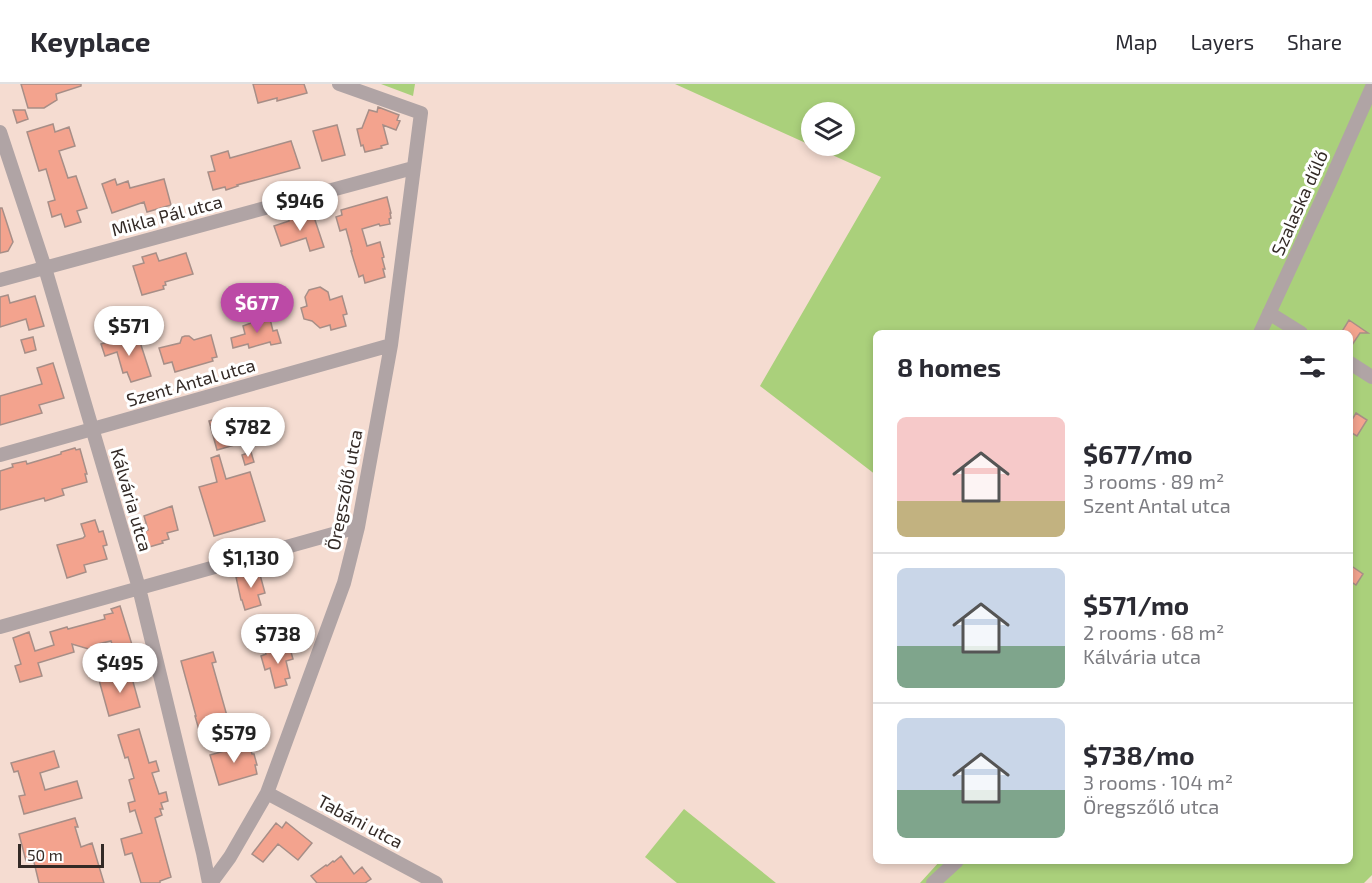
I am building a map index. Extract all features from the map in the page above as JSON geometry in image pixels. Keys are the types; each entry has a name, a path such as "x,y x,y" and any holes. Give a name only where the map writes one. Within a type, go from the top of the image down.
{"street":[{"name":"Öregszőlő utca","path":"210,883 230,857 267,793 344,583 358,527 391,345 421,113 339,84"},
{"name":"Szalaska dűlő","path":"1261,330 1372,87"},
{"name":"Kálvária utca","path":"0,132 45,268 139,588 210,883"},
{"name":"Mikla Pál utca","path":"0,280 413,168"},
{"path":"1269,313 1296,330"},
{"name":"Szent Antal utca","path":"0,455 391,345"},
{"path":"1353,365 1372,377"},
{"path":"0,627 358,527"},
{"name":"Tabáni utca","path":"267,793 436,883"},
{"path":"203,853 230,857"},
{"path":"933,883 954,864"}],"green space":[{"path":"381,84 415,84 413,96"},
{"path":"675,84 1372,84 1372,875 1364,883 920,883 937,864 1353,864 1353,330 873,330 873,473 760,386 881,177 834,156 855,156 855,102 801,102 801,141"},
{"path":"684,809 776,883 677,883 645,857"}],"building":[{"path":"21,84 81,84 81,86 56,94 57,100 44,108 28,108"},
{"path":"253,84 304,84 307,93 277,101 277,98 258,103"},
{"path":"378,107 399,115 397,120 400,121 396,130 383,125 388,144 381,146 382,148 365,152 363,145 361,146 357,129 362,128 369,110 377,112"},
{"path":"13,110 25,110 28,119 17,123"},
{"path":"53,124 55,132 69,127 75,146 59,151 68,178 76,176 87,208 77,211 81,222 65,227 61,214 52,217 48,202 55,200 46,169 39,171 27,132"},
{"path":"337,125 345,155 322,161 313,131"},
{"path":"291,141 300,168 226,190 225,187 213,190 208,172 215,171 211,156 228,151 230,158"},
{"path":"115,179 117,185 128,181 130,188 164,179 171,205 147,212 144,202 112,213 102,184"},
{"path":"387,197 391,213 390,224 380,226 379,224 362,229 367,246 380,242 384,257 382,258 385,277 365,283 363,275 359,277 346,229 340,231 336,217 342,215 341,210"},
{"path":"0,208 2,208 13,242 8,251 0,253"},
{"path":"313,214 324,247 310,251 306,238 281,246 274,226 298,216 299,218"},
{"path":"156,253 159,261 186,253 193,274 165,282 164,289 142,295 133,266 144,263 142,257"},
{"path":"320,287 328,292 330,300 342,296 347,314 343,315 346,326 331,330 330,325 320,328 312,321 304,319 301,308 307,306 305,297 309,290"},
{"path":"8,295 10,303 35,296 44,326 29,330 26,319 0,327 0,297"},
{"path":"269,315 273,331 277,330 281,343 271,345 270,342 249,348 248,344 233,348 231,338 245,334 243,326 251,323 250,320"},
{"path":"1349,320 1368,333 1360,333 1353,344 1353,330 1343,330"},
{"path":"123,334 124,337 127,336 130,345 140,342 151,376 131,382 127,372 123,373 117,352 105,356 101,344"},
{"path":"211,335 217,357 212,358 213,361 175,372 172,362 164,364 159,348 180,343 182,337 185,336 194,340"},
{"path":"33,337 36,350 25,353 21,340"},
{"path":"53,363 64,398 39,405 42,413 0,425 0,396 42,384 37,368"},
{"path":"1356,413 1367,420 1357,436 1353,434 1353,418"},
{"path":"229,415 231,421 234,421 238,444 217,450 209,421"},
{"path":"75,448 80,449 87,482 62,489 64,495 0,510 0,471 13,467 12,464 26,461 27,464"},
{"path":"251,452 254,462 245,465 242,455"},
{"path":"219,455 226,479 250,472 265,521 214,536 199,487 217,482 211,458"},
{"path":"172,506 178,530 167,533 169,539 162,541 163,543 149,547 144,516"},
{"path":"95,520 99,532 103,531 107,545 103,546 107,559 84,565 86,572 67,578 57,545 83,538 85,536 81,524"},
{"path":"1353,567 1363,574 1356,585 1353,583"},
{"path":"259,571 265,593 258,595 261,605 245,610 236,577"},
{"path":"120,606 133,648 115,653 111,641 98,644 92,650 72,644 74,652 38,663 42,676 20,682 15,666 21,664 13,638 29,632 35,651 54,645 50,632 105,619 104,615 113,613 111,609"},
{"path":"289,645 293,659 286,661 290,678 285,679 287,685 275,688 270,668 265,670 261,656 266,654 265,652"},
{"path":"213,652 216,662 212,663 231,730 202,738 181,661"},
{"path":"130,671 140,707 109,716 99,680"},
{"path":"139,729 149,763 156,761 159,771 152,773 159,794 166,792 168,801 161,803 162,815 155,818 171,877 160,883 141,883 132,853 125,855 121,839 142,833 135,810 130,812 128,803 135,801 129,780 134,778 118,735"},
{"path":"249,744 257,765 255,765 257,774 219,785 210,755"},
{"path":"54,751 59,767 40,773 45,790 77,781 82,798 24,814 19,796 25,795 18,771 14,772 11,763"},
{"path":"75,818 78,827 75,827 81,847 92,843 104,883 39,883 33,858 26,861 19,834"},
{"path":"286,822 312,843 298,860 278,844 263,862 252,854 276,823 282,828"},
{"path":"341,856 354,874 362,867 371,879 365,883 317,883 311,876"}]}
